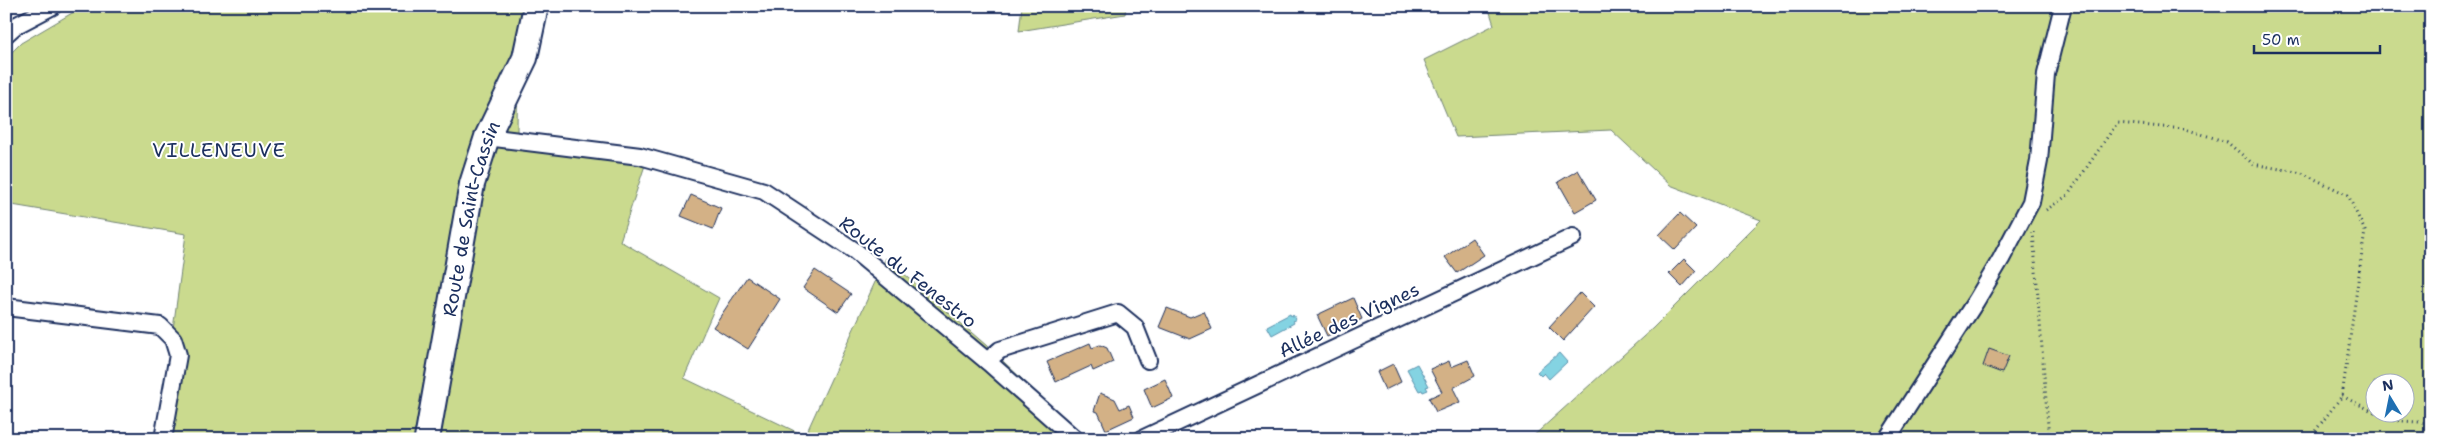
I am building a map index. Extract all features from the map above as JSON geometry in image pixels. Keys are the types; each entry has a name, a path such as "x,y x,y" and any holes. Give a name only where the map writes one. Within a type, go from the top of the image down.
{"street":[{"path":"6,34 14,26 52,6"},
{"name":"Route de Saint-Cassin","path":"427,439 472,184 487,137 525,58 536,6"},
{"path":"1887,439 2002,259 2015,228 2031,202 2039,161 2046,74 2063,6"},
{"name":"Route du Fenestro","path":"487,137 640,156 764,192 855,251 987,361 1075,439"},
{"name":"Allée des Vignes","path":"1142,439 1573,237"},
{"path":"6,307 160,326 173,339 178,355 163,439"},
{"path":"987,361 1000,350 1118,313 1135,327 1148,360"}],"path":[{"path":"2032,219 2068,195 2117,123 2185,129 2227,142 2253,164 2302,173 2348,194 2366,231 2342,396 2309,439"},
{"path":"2031,202 2049,439"},
{"path":"2342,396 2364,407"},
{"path":"2414,422 2431,423"}],"green space":[{"path":"84,6 523,6 518,42 517,132 650,150 620,241 719,298 684,378 805,436 886,258 987,346 1078,432 1076,439 158,439 186,234 6,204 6,58 21,43"},
{"path":"1022,6 1126,6 1125,14 1019,31"},
{"path":"1488,6 2431,6 2431,439 1530,439 1653,328 1761,220 1670,185 1611,130 1456,137 1424,60 1494,25"}],"water":[{"path":"1290,314 1296,319 1293,321 1294,323 1272,335 1267,326"},
{"path":"1559,353 1567,362 1549,379 1544,373 1541,376 1537,372"},
{"path":"1417,364 1429,386 1426,387 1428,390 1423,392 1422,390 1419,391 1407,369"}],"building":[{"path":"1578,170 1596,200 1575,212 1558,182"},
{"path":"691,195 721,208 713,229 681,216"},
{"path":"1680,213 1696,228 1675,250 1659,235"},
{"path":"1472,238 1484,255 1457,273 1445,257"},
{"path":"1684,259 1696,271 1682,287 1669,274"},
{"path":"815,270 851,294 838,312 803,288"},
{"path":"747,277 780,299 748,349 713,327"},
{"path":"1580,293 1594,307 1563,341 1549,327"},
{"path":"1353,298 1362,319 1327,336 1317,315"},
{"path":"1167,308 1190,317 1204,311 1212,329 1190,339 1159,327"},
{"path":"1090,343 1092,348 1100,345 1107,348 1113,362 1093,371 1091,366 1056,382 1047,362"},
{"path":"1989,349 2009,356 2002,373 1983,366"},
{"path":"1468,360 1475,376 1453,388 1460,402 1436,412 1429,398 1442,392 1430,369 1449,361 1451,367"},
{"path":"1393,364 1401,382 1385,390 1377,372"},
{"path":"1165,379 1173,398 1152,408 1144,389"},
{"path":"1100,393 1115,399 1120,409 1129,405 1134,417 1106,430 1098,412 1094,411"}],"district":[{"name":"VILLENEUVE","path":"219,150"}]}
